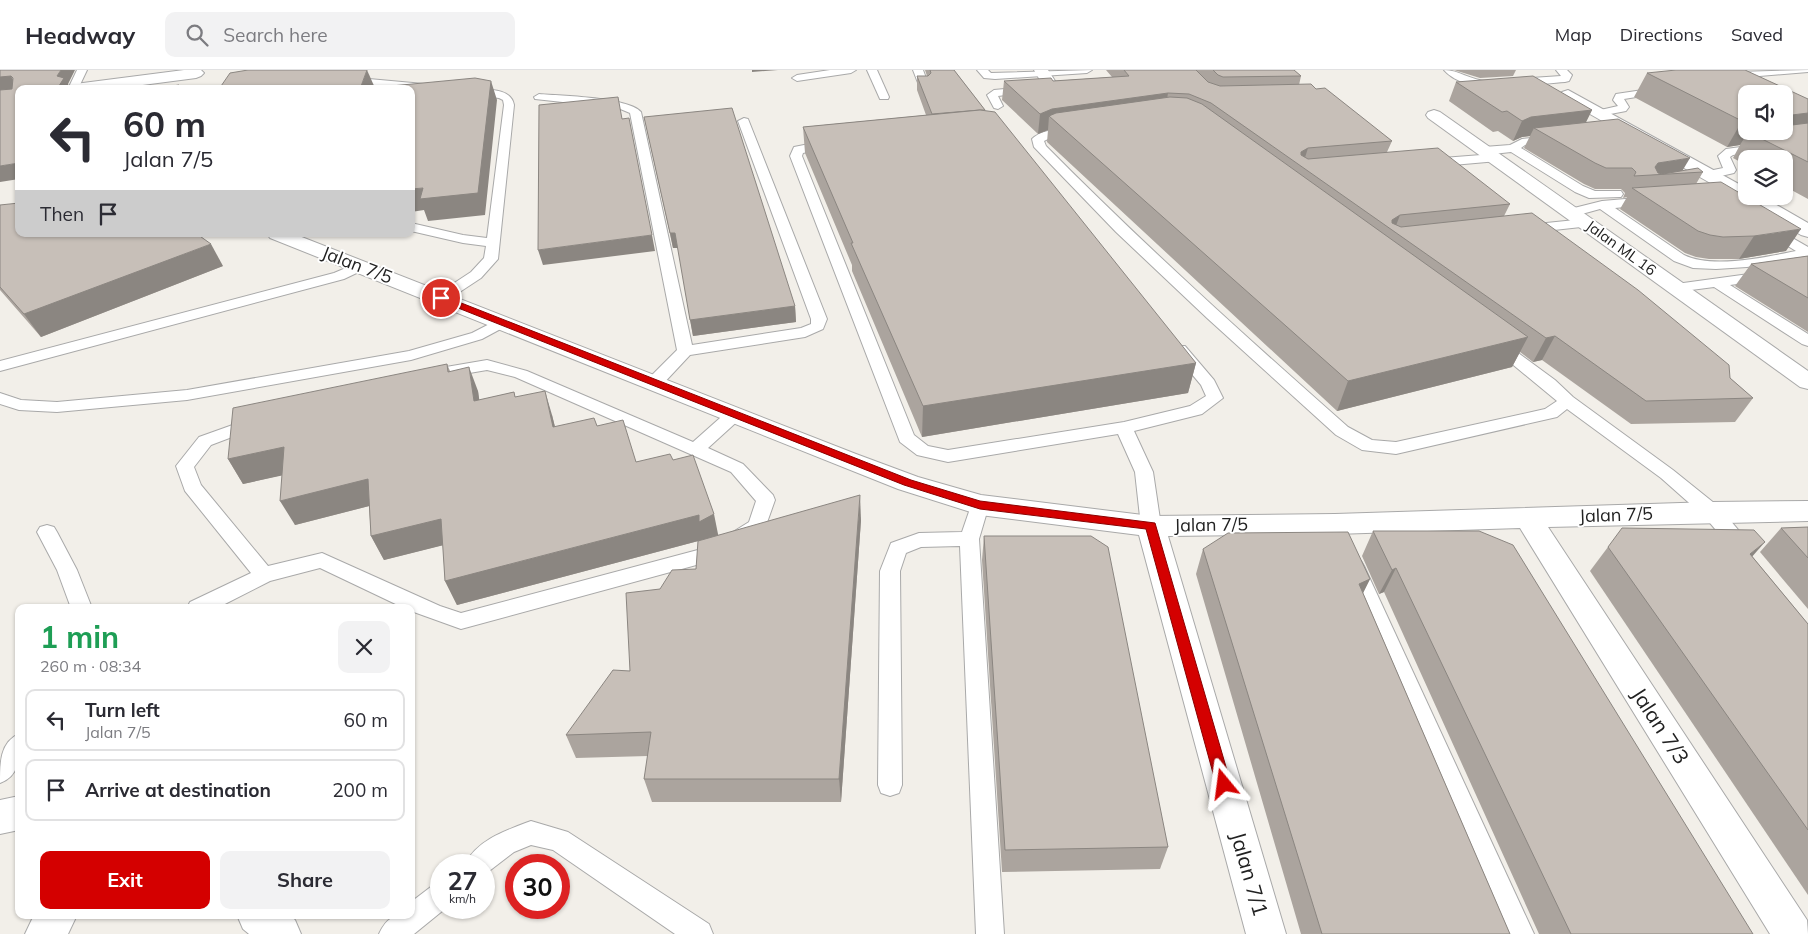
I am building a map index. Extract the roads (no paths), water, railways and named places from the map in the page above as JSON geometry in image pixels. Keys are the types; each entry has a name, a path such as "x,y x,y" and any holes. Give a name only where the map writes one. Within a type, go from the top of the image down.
{"street":[{"path":"107,85 196,74"},
{"path":"1568,95 1738,191"},
{"name":"Jalan ML 16","path":"1434,115 1808,382"},
{"path":"1762,205 1808,231"},
{"name":"Jalan 7/5","path":"285,237 908,483 980,505 1151,526 1335,524 1712,512 1808,511"},
{"name":"Jalan 7/3","path":"1528,518 1793,934"},
{"name":"Jalan 7/1","path":"1151,526 1266,934"},
{"path":"0,817 15,814"},
{"path":"45,934 55,919"},
{"path":"262,919 281,934"}],"lane":[{"path":"76,85 82,70"},
{"path":"797,78 851,70"},
{"path":"872,70 884,97"},
{"path":"918,70 924,86"},
{"path":"982,70 988,76 1044,76 1087,70"},
{"path":"1449,70 1462,79 1475,84 1565,79 1567,75 1560,70"},
{"path":"1710,70 1736,75 1804,70"},
{"path":"998,106 992,94 1045,87 1044,76"},
{"path":"340,80 387,85"},
{"path":"415,87 436,88"},
{"path":"1600,113 1622,109 1624,106 1618,100 1620,96 1672,89"},
{"path":"441,298 476,274 491,259 508,99 495,94 455,90"},
{"path":"539,97 619,106 629,108 635,112 685,351"},
{"path":"655,382 685,351 805,332 818,326 819,319 744,121"},
{"path":"1088,129 1050,134 1038,139 1040,147 1121,229 1212,315 1342,431 1368,446 1396,448 1542,416 1551,413 1567,401"},
{"path":"1417,164 1489,154 1514,148 1522,142 1567,137"},
{"path":"1621,139 1686,176"},
{"path":"1708,174 1730,170 1724,156 1730,152 1808,141"},
{"path":"842,143 812,146 798,150 796,156 906,438 923,452 948,456 1124,428 1196,410 1215,398 1208,384 1170,339"},
{"path":"1514,148 1579,189 1593,195 1658,195"},
{"path":"1518,230 1578,218 1602,205 1658,195"},
{"path":"1602,205 1679,258 1693,264 1708,265 1794,256 1805,251 1758,222"},
{"path":"415,228 463,239 493,243"},
{"path":"0,366 339,276 360,266"},
{"path":"1676,288 1808,270"},
{"path":"1718,283 1808,341"},
{"path":"0,398 19,405 58,407 187,395 410,355 477,336 502,322"},
{"path":"1486,337 1549,384 1567,401 1667,474 1712,512 1757,566"},
{"path":"205,604 264,575 322,560 433,612 461,621 715,553 758,526 766,500 738,468 521,374 487,365 434,375"},
{"path":"695,450 735,414"},
{"path":"264,575 192,487 185,466 205,441 268,418"},
{"path":"1124,428 1144,472 1151,526"},
{"path":"980,505 969,539 990,934"},
{"path":"1335,524 1520,934"},
{"path":"47,532 67,570 80,604"},
{"path":"890,785 890,571 898,548 919,540 969,539"},
{"path":"0,772 15,750"},
{"path":"492,854 505,843 532,833 559,840 699,934"},
{"path":"415,916 430,904"},
{"path":"393,934 411,919"}]}
